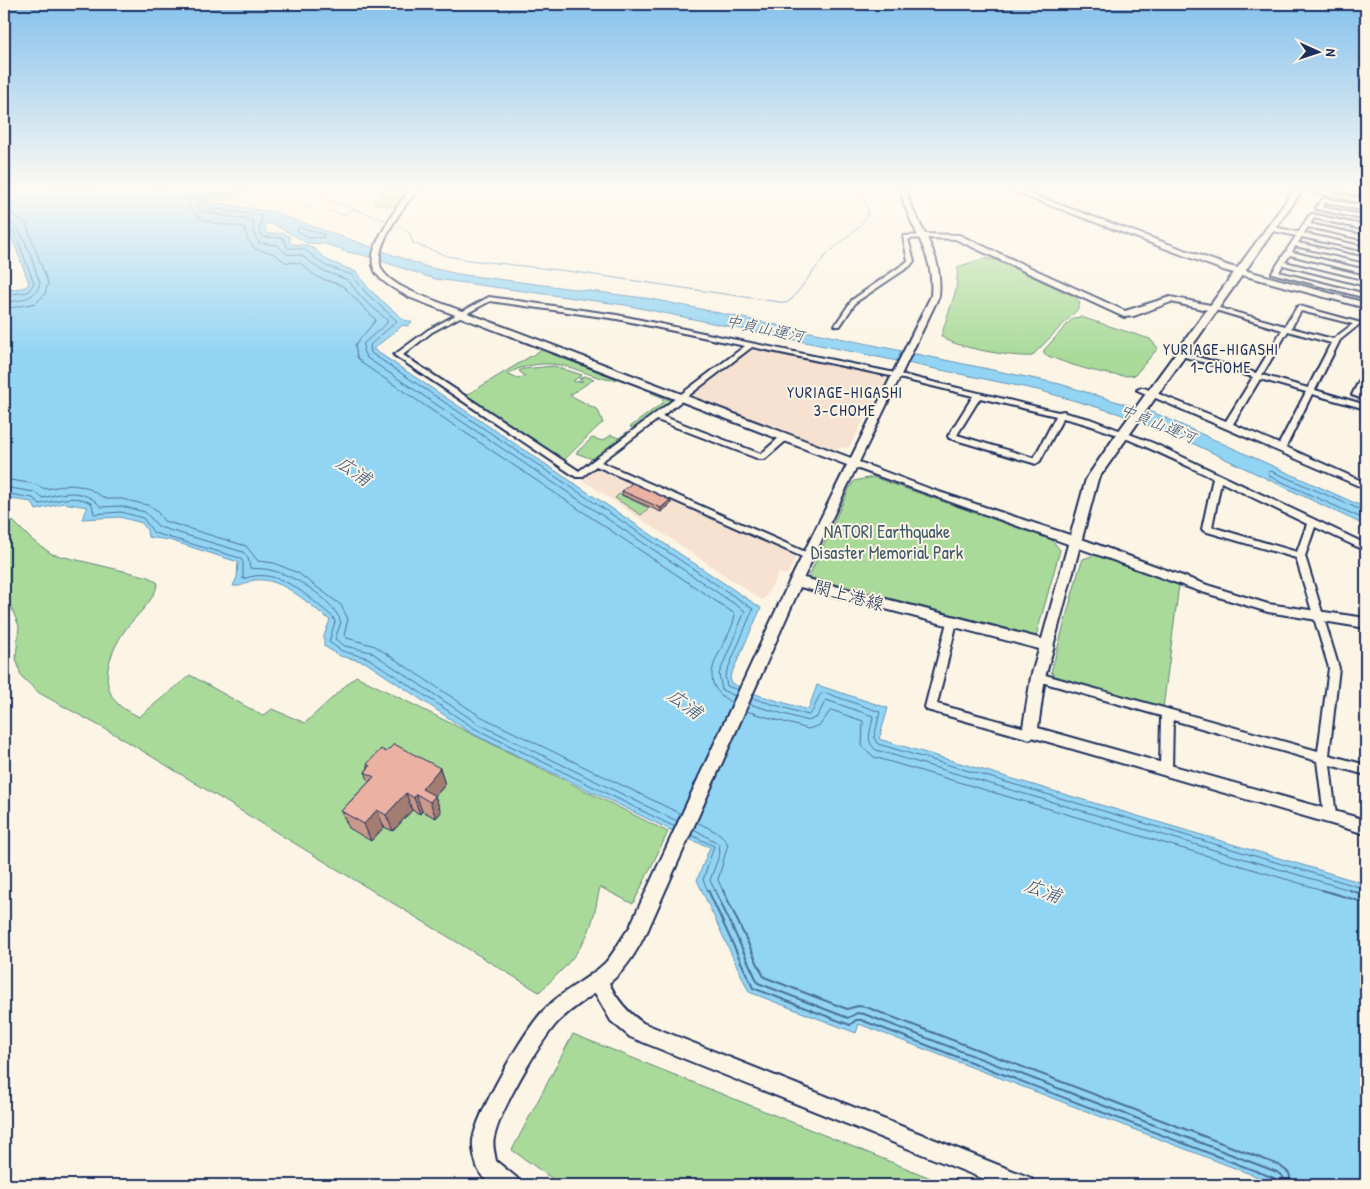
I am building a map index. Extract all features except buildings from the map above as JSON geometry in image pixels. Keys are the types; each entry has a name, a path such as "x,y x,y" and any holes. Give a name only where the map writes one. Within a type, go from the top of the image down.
{"main road":[{"path":"1047,646 1092,479 1145,395 1180,354 1259,244"},
{"name":"閖上港線","path":"639,928 796,580 1047,646"}],"street":[{"path":"378,244 376,264 385,280 394,286 681,398 929,492 1075,541 1236,600 1366,623"},
{"path":"838,325 854,301 908,265 911,261 907,244"},
{"path":"796,580 852,462 935,296 938,282 933,255 927,244"},
{"path":"977,244 1125,314 1131,314 1170,299 1212,308 1335,342"},
{"path":"1159,244 1238,271 1366,306"},
{"path":"1294,244 1275,273 1366,296"},
{"path":"1296,244 1363,260 1366,248 1350,244"},
{"path":"1288,253 1366,272"},
{"path":"1281,263 1366,284"},
{"path":"1348,279 1354,269"},
{"path":"1338,299 1342,291"},
{"path":"752,345 579,475 398,355 430,331 490,300 601,314 752,345 897,371 978,394 1125,429 1217,478 1366,548"},
{"path":"1228,424 1299,308 1358,323 1335,342 1281,448"},
{"path":"1180,354 1366,407"},
{"path":"1366,375 1356,395 1366,398"},
{"path":"978,394 952,436 1036,461 1061,414"},
{"path":"1145,395 1228,424 1366,486"},
{"path":"657,416 762,457 785,437"},
{"path":"595,463 807,556"},
{"path":"1217,478 1207,529 1300,556"},
{"path":"1312,523 1300,556 1334,668 1323,758 1330,816"},
{"path":"952,622 931,707 1030,734 1033,732 1366,827"},
{"path":"1033,732 1030,727 1038,677 1047,646"},
{"path":"1038,677 1366,770"},
{"path":"1166,769 1167,714"},
{"name":"閖上港線","path":"510,1185 490,1170 486,1164 483,1141 488,1121 536,1036 549,1018 617,964 639,928"},
{"path":"598,980 610,1006 622,1020 638,1030 1024,1185"}],"shaded area":[{"path":"751,349 885,376 887,379 849,447 831,449 691,398 690,395"},
{"path":"598,469 792,554 795,559 787,575 779,573 762,600 581,479 592,470"}],"green space":[{"path":"984,258 995,260 1074,296 1080,302 1078,309 1032,356 970,348 941,336 956,290 958,267"},
{"path":"1081,317 1150,339 1158,348 1135,375 1127,376 1090,370 1044,354 1044,350 1073,318"},
{"path":"541,350 617,379 606,379 567,366 553,364 526,366 507,374 518,379 525,376 519,371 523,369 554,366 582,375 573,381 575,382 583,381 579,379 584,376 594,379 570,395 598,410 603,423 563,461 465,396"},
{"path":"653,392 672,401 635,429 630,427 664,402 662,400 664,398 651,393"},
{"path":"627,432 630,433 595,460 576,453 592,438 603,441 611,435 619,438"},
{"name":"NATORI Earthquake Disaster Memorial Park","path":"873,477 1052,540 1060,550 1036,636 810,578 809,576 849,489 854,481"},
{"path":"619,494 649,508 641,515 615,498"},
{"path":"4,514 32,540 52,554 149,577 158,583 149,602 125,630 115,648 108,668 107,678 112,697 123,708 139,717 190,675 263,716 272,709 305,723 356,676 668,832 633,904 600,887 592,921 582,944 562,970 539,992 118,736 39,693 21,676 16,658 19,626 9,602 4,599"},
{"path":"1095,555 1179,585 1163,708 1056,677 1051,672 1083,559"},
{"path":"573,1034 948,1185 561,1185 512,1150"}],"water":[{"name":"広浦","path":"15,244 307,245 327,260 356,272 369,289 404,320 412,322 408,326 403,325 373,349 761,608 730,677 731,683 755,694 808,710 817,685 888,708 879,739 1366,884 1366,1185 1279,1185 859,1024 856,1033 749,992 697,880 710,847 691,840 471,733 365,662 340,656 324,646 324,636 330,620 295,593 276,583 265,580 255,580 241,586 233,586 237,577 238,562 169,540 148,537 147,530 142,523 120,517 82,519 88,507 63,503 36,510 32,502 4,498 4,291 26,287 29,283"},
{"name":"中貞山運河","path":"327,244 364,244 427,267 458,274 652,299 1060,384 1157,414 1366,508 1366,526 1192,443 1117,413 1038,390 625,305 435,279 363,255 342,251 342,249"}],"waterway":[{"path":"417,244 447,256 469,260 568,271 786,303 792,299 825,256 838,244"}],"district":[{"name":"YURIAGE-HIGASHI 1-CHOME","path":"1221,358"},
{"name":"YURIAGE-HIGASHI 3-CHOME","path":"845,401"}]}
